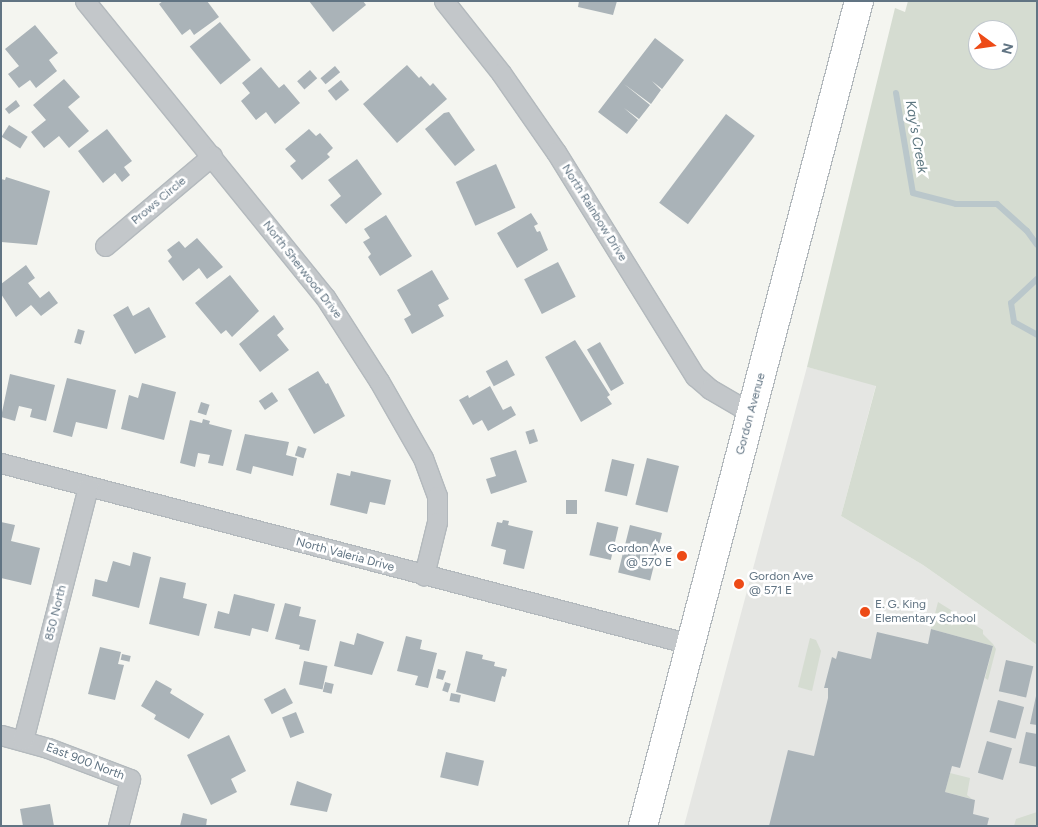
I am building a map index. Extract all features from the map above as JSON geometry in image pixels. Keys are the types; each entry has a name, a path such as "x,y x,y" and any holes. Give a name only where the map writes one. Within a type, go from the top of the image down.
{"main road":[{"name":"Gordon Avenue","path":"643,826 859,1"}],"street":[{"name":"North Sherwood Drive","path":"85,1 325,296 423,458 435,485 438,507 424,575"},
{"name":"North Rainbow Drive","path":"444,1 501,73 556,152 692,372 710,389 751,413"},
{"name":"Prows Circle","path":"105,246 212,156"},
{"name":"North Valeria Drive","path":"1,463 690,644"},
{"name":"850 North","path":"23,740 88,486"},
{"path":"1,735 23,740"},
{"name":"East 900 North","path":"23,740 130,779 118,826"}],"shaded area":[{"path":"908,1 1037,1 1037,645 923,565 841,516 876,386 807,367 895,8 905,12"},
{"name":"E. G. King Elementary School","path":"807,367 876,385 841,516 923,565 1037,645 1037,826 684,826"},
{"path":"938,602 983,630 983,634 993,644 996,649 988,680 985,678 993,646 931,629"},
{"path":"810,638 816,640 821,651 812,691 798,687"},
{"path":"950,773 970,778 967,795 972,799 945,792"},
{"path":"1037,812 1037,826 1014,826 1016,819"}],"building":[{"path":"163,1 207,1 219,17 194,35 190,29 182,35 159,4"},
{"path":"309,1 363,1 366,5 333,32"},
{"path":"579,1 617,1 613,15 578,7"},
{"path":"220,22 251,60 221,85 190,47"},
{"path":"35,25 58,53 49,60 57,71 36,88 30,80 19,88 8,74 19,66 5,49"},
{"path":"655,38 684,60 662,89 652,81 661,90 651,104 624,84 650,105 639,119 624,108 638,120 627,134 598,112"},
{"path":"407,65 419,78 421,76 430,86 433,83 447,99 397,143 363,104"},
{"path":"335,66 340,72 326,84 320,78"},
{"path":"261,67 279,88 284,84 300,103 275,124 266,112 256,120 241,101 250,93 242,83"},
{"path":"310,70 317,78 304,89 297,81"},
{"path":"64,79 80,97 68,107 89,131 69,148 59,136 44,148 31,132 46,120 33,105"},
{"path":"341,80 349,90 336,101 328,91"},
{"path":"16,100 20,106 9,114 5,109"},
{"path":"449,112 475,150 455,166 425,129 444,113"},
{"path":"726,114 755,136 688,224 659,203"},
{"path":"9,125 28,137 20,149 2,137"},
{"path":"107,129 132,161 124,167 130,175 122,182 115,173 103,183 78,151"},
{"path":"309,129 316,136 320,133 333,148 327,154 330,157 302,180 290,166 296,161 285,149"},
{"path":"357,159 382,194 346,224 330,205 341,196 328,180"},
{"path":"496,164 516,208 475,226 456,182"},
{"path":"6,177 50,191 37,245 1,242 1,179 5,180"},
{"path":"531,213 538,224 534,226 537,232 540,231 548,250 517,268 497,233"},
{"path":"386,215 412,256 380,276 368,257 371,254 363,242 370,238 364,229"},
{"path":"197,238 223,267 207,279 199,268 183,281 168,261 172,257 167,250 179,241 185,248"},
{"path":"558,262 576,297 542,314 524,279"},
{"path":"26,265 35,278 28,283 40,298 49,291 58,303 41,316 31,305 16,317 1,294 1,284"},
{"path":"432,270 449,299 438,305 444,316 412,334 404,319 411,315 397,290"},
{"path":"230,275 259,311 232,337 226,330 221,334 195,303"},
{"path":"128,306 133,316 149,307 166,337 135,354 113,315"},
{"path":"274,315 284,329 277,335 289,350 260,372 239,344"},
{"path":"78,329 85,331 81,344 74,342"},
{"path":"575,340 610,395 607,397 612,404 581,422 545,357"},
{"path":"600,342 624,384 611,391 587,350"},
{"path":"507,360 515,375 494,386 486,371"},
{"path":"318,371 326,384 328,383 345,416 314,434 288,389"},
{"path":"10,374 55,385 46,421 30,417 32,409 19,406 15,421 1,417"},
{"path":"67,378 116,390 107,429 76,422 72,437 53,432"},
{"path":"142,383 176,392 164,440 121,429 129,395 138,398"},
{"path":"490,386 503,410 511,406 516,415 488,431 482,420 473,425 459,400 468,395 469,398"},
{"path":"272,392 278,401 265,410 259,401"},
{"path":"201,402 210,405 206,415 198,412"},
{"path":"203,419 210,421 209,424 232,430 223,466 208,463 210,455 198,453 195,467 180,463 190,420 202,423"},
{"path":"534,429 538,441 529,444 525,432"},
{"path":"245,434 289,442 286,455 297,458 293,476 253,466 251,474 236,470"},
{"path":"298,446 307,449 303,458 295,456"},
{"path":"516,450 527,482 491,494 486,479 496,476 490,458"},
{"path":"647,458 679,466 667,513 635,505"},
{"path":"612,459 634,464 627,496 605,491"},
{"path":"351,471 391,480 385,505 370,502 367,514 330,505 337,473 350,476"},
{"path":"566,500 577,500 577,514 566,514"},
{"path":"503,520 509,521 508,525 533,531 524,569 503,564 506,550 491,546 497,522 502,523"},
{"path":"1,522 15,525 11,541 40,548 31,585 1,578"},
{"path":"597,522 618,527 611,560 589,555"},
{"path":"630,525 662,533 650,581 618,573"},
{"path":"133,552 151,557 139,608 92,596 95,579 107,582 113,561 130,566"},
{"path":"160,577 186,583 183,598 207,604 199,636 149,624"},
{"path":"234,594 275,604 268,632 252,628 250,636 214,628 218,611 229,614"},
{"path":"285,603 301,607 299,616 316,620 309,651 299,649 300,645 275,639"},
{"path":"931,629 993,646 960,768 952,766 945,792 975,800 973,814 989,818 987,826 769,826 788,750 814,756 828,698 828,688 824,688 832,657 836,659 838,651 871,659 877,632 928,644"},
{"path":"357,633 384,642 372,675 334,666 340,641 354,645"},
{"path":"406,636 422,640 420,649 437,653 428,688 415,685 418,676 397,671"},
{"path":"100,647 121,652 118,664 124,665 115,700 88,694"},
{"path":"466,651 483,655 482,659 495,662 494,666 507,669 505,677 502,676 495,702 456,692"},
{"path":"122,654 131,656 129,662 121,660"},
{"path":"1006,660 1033,666 1026,697 999,691"},
{"path":"304,661 327,666 322,689 299,684"},
{"path":"438,669 446,671 443,680 436,678"},
{"path":"156,680 172,689 170,693 204,714 189,739 154,719 156,715 141,706"},
{"path":"325,682 334,684 332,694 323,692"},
{"path":"445,682 451,684 448,692 442,691"},
{"path":"285,688 293,703 272,714 264,699"},
{"path":"451,693 461,695 459,703 449,701"},
{"path":"1037,697 1037,725 1030,724"},
{"path":"998,700 1024,707 1016,739 989,732"},
{"path":"296,712 304,732 290,738 282,718"},
{"path":"1026,732 1037,734 1037,767 1019,763"},
{"path":"229,735 246,771 231,779 237,792 211,805 187,755"},
{"path":"987,741 1012,748 1003,780 978,773"},
{"path":"446,752 484,761 478,786 440,777"},
{"path":"297,781 332,794 327,812 290,805"},
{"path":"50,804 54,826 23,826 20,809"},
{"path":"183,813 207,819 206,826 180,826"}],"waterway":[{"name":"Kay's Creek","path":"896,93 913,193 956,204 997,204 1027,231 1037,245"},
{"name":"Kay's Creek","path":"1037,279 1011,303 1014,322 1037,335"}],"place":[{"name":"Gordon Ave @ 570 E","path":"682,556"},
{"name":"Gordon Ave @ 571 E","path":"739,584"},
{"name":"E. G. King Elementary School","path":"865,612"}]}
